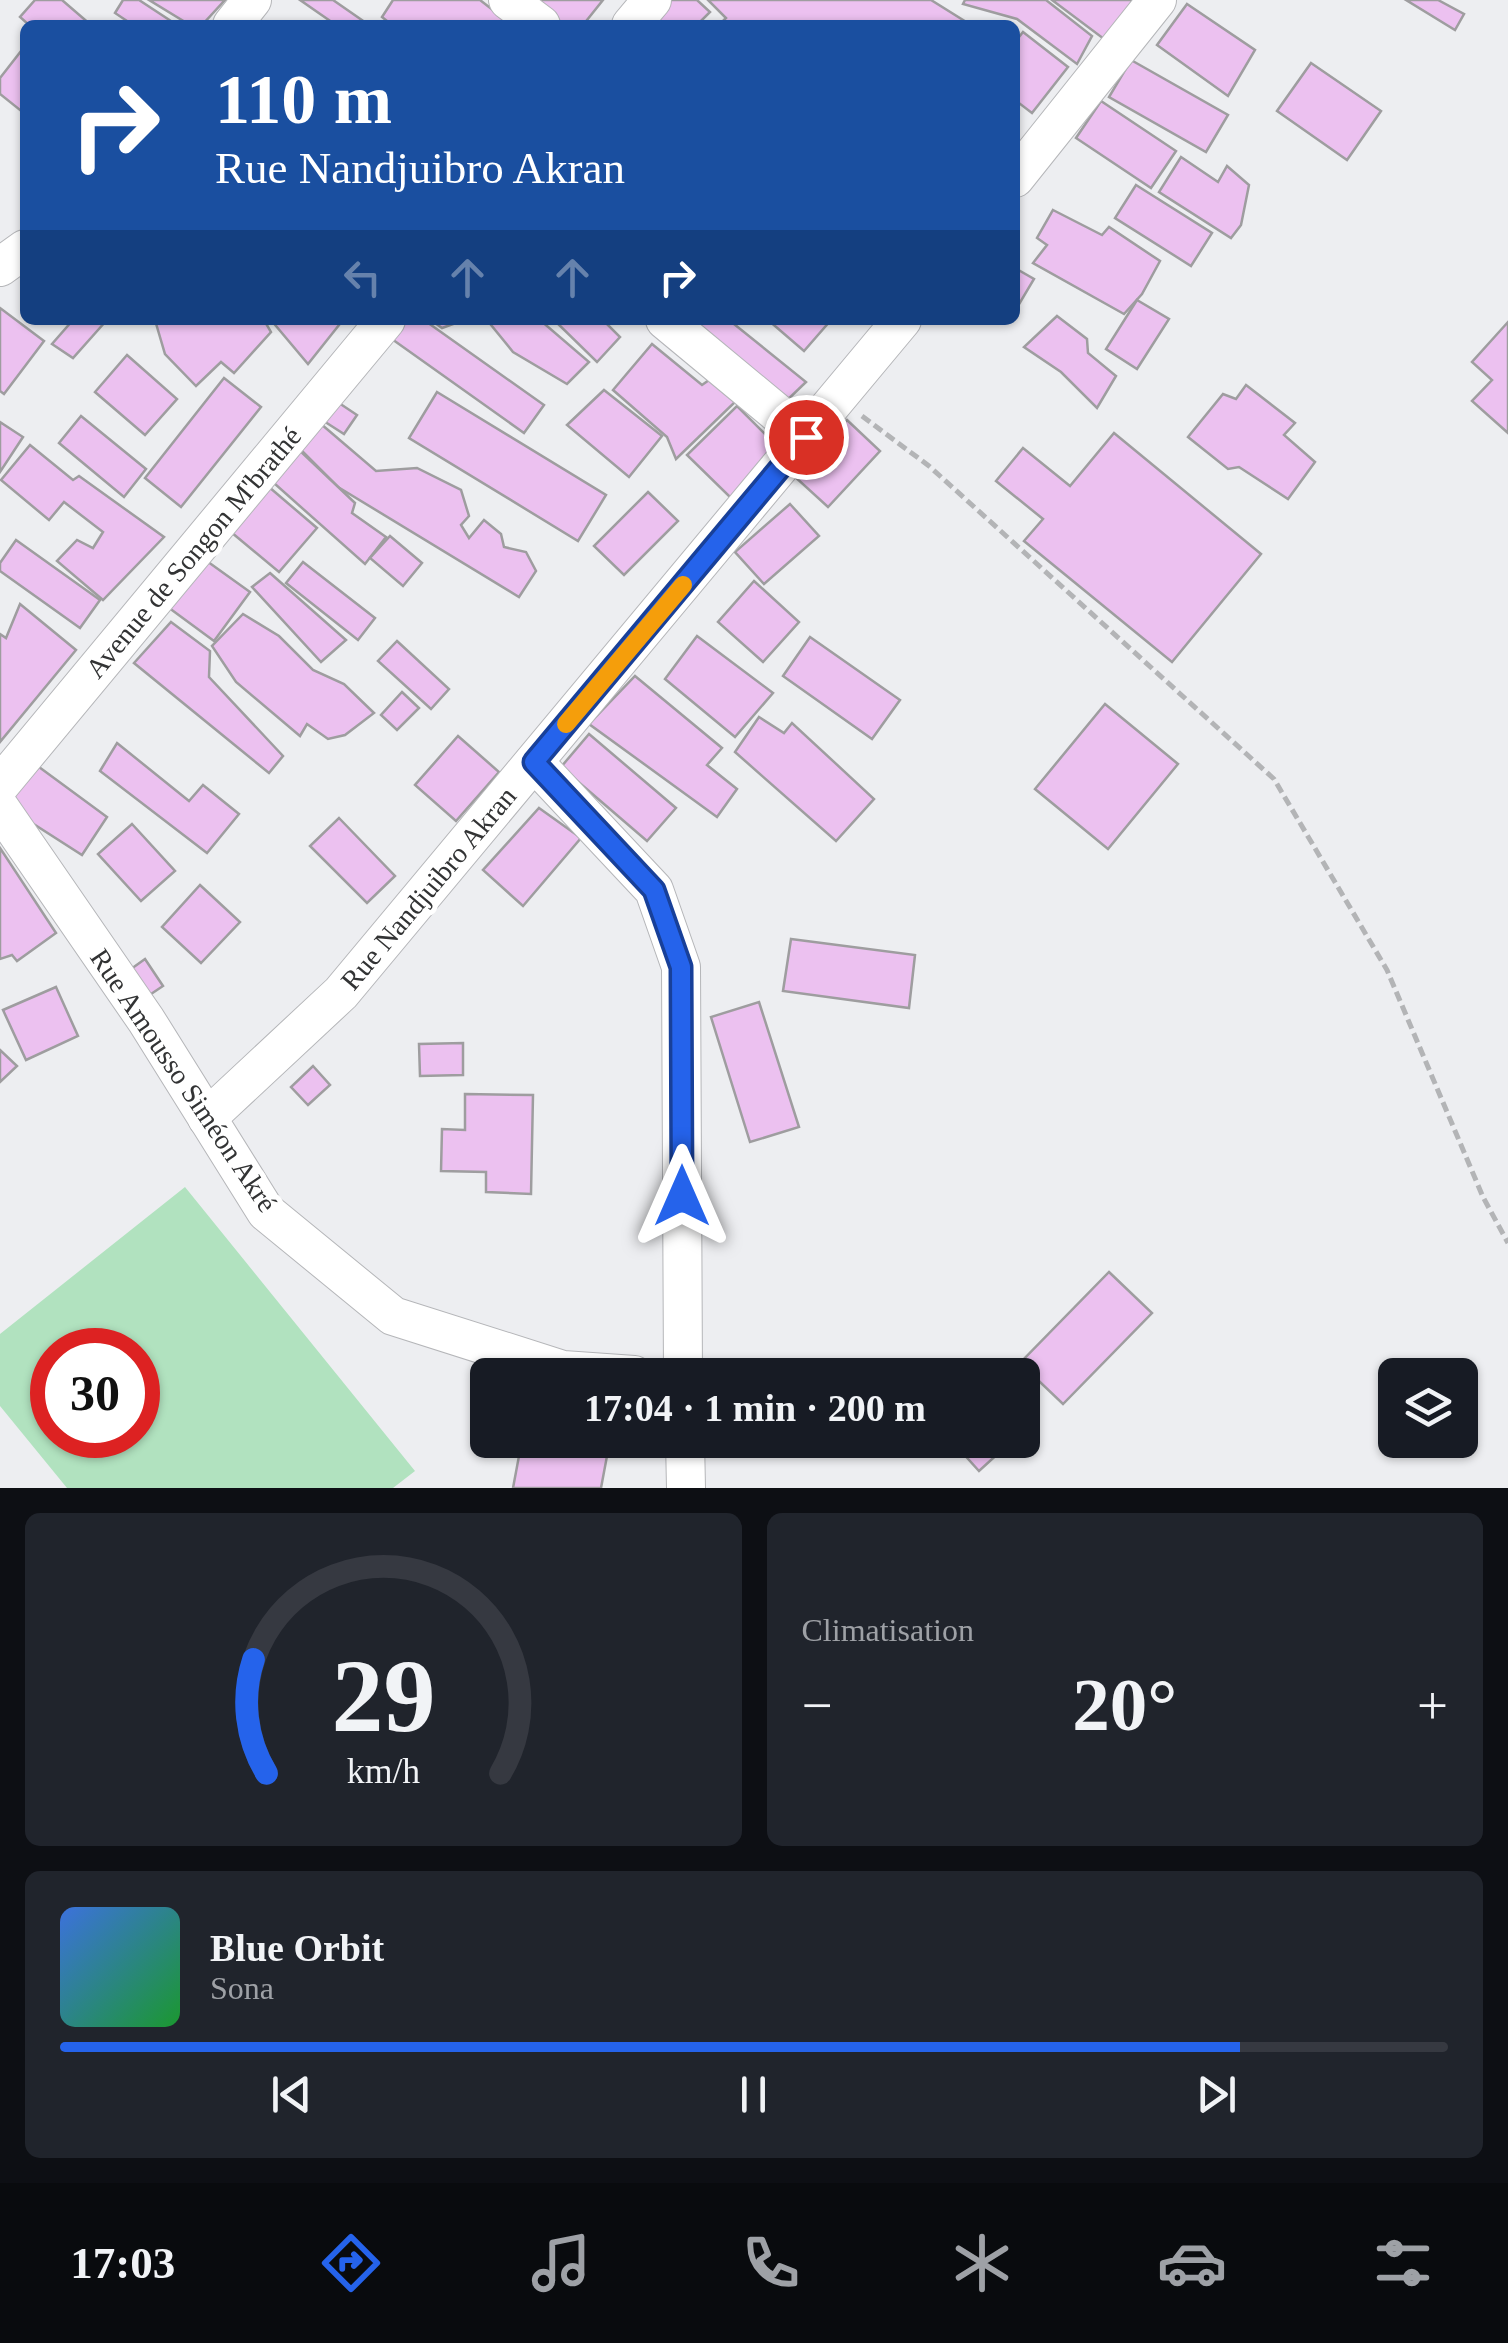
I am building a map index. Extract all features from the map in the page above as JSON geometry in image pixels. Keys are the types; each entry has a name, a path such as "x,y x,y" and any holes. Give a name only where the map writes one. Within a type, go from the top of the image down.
{"street":[{"path":"236,20 252,0"},
{"path":"508,0 534,20"},
{"path":"635,20 652,0"},
{"path":"1020,172 1157,0"},
{"name":"Avenue de Songon M'brathé","path":"0,785 382,325"},
{"path":"672,325 806,437"},
{"name":"Rue Nandjuibro Akran","path":"207,1118 340,993 898,325"},
{"path":"534,762 654,890 681,967 683,1358"},
{"name":"Rue Amousso Siméon Akré","path":"0,808 146,1020 266,1212 394,1316 525,1358"},
{"path":"685,1458 686,1488"}],"path":[{"path":"840,397 929,466 1274,780 1388,970 1483,1197 1508,1243"}],"green space":[{"path":"185,1187 415,1471 393,1488 67,1488 42,1458 160,1458 160,1328 30,1328 30,1443 0,1406 0,1334"}],"building":[{"path":"35,0 62,0 85,20 23,20 20,17"},
{"path":"123,0 139,0 169,20 126,20 115,13"},
{"path":"149,0 225,0 207,20 182,20"},
{"path":"300,0 333,0 362,20 329,20"},
{"path":"393,0 480,0 506,20 386,20 382,17"},
{"path":"516,0 603,0 587,20 545,20"},
{"path":"670,0 697,0 710,12 702,20 650,20"},
{"path":"708,0 931,0 963,20 724,20"},
{"path":"965,0 1046,0 1092,36 1077,64 1020,20 963,4"},
{"path":"1052,0 1131,0 1136,13 1104,39"},
{"path":"1406,0 1438,0 1464,14 1455,30"},
{"path":"1187,4 1255,50 1228,96 1157,45"},
{"path":"1023,32 1068,67 1032,113 1020,104"},
{"path":"20,52 20,110 0,94 0,78"},
{"path":"1131,60 1228,115 1206,152 1109,97"},
{"path":"1311,63 1381,111 1347,160 1277,111"},
{"path":"1101,101 1176,151 1151,188 1076,138"},
{"path":"1181,157 1218,182 1227,166 1249,185 1241,225 1231,238 1159,192"},
{"path":"1136,185 1212,233 1191,266 1115,218"},
{"path":"1053,210 1102,235 1109,227 1160,261 1142,294 1124,314 1033,263 1047,245 1037,238"},
{"path":"1020,271 1034,279 1020,303"},
{"path":"1137,300 1169,319 1137,369 1106,349"},
{"path":"0,308 44,341 4,394 0,391"},
{"path":"1057,316 1087,339 1088,353 1116,376 1097,408 1061,372 1024,347"},
{"path":"1508,322 1508,433 1472,401 1492,380 1472,362"},
{"path":"69,325 102,325 73,358 52,344"},
{"path":"156,325 267,325 271,332 234,373 221,362 196,386 165,354"},
{"path":"275,325 339,325 308,364"},
{"path":"387,325 431,325 544,405 524,433 382,332"},
{"path":"491,325 546,325 589,362 567,384 513,352"},
{"path":"559,325 608,325 620,337 597,362"},
{"path":"699,325 735,325 806,382 779,408"},
{"path":"774,325 827,325 804,351"},
{"path":"652,344 702,385 712,378 735,402 676,459 667,437 613,390"},
{"path":"127,355 177,399 145,435 95,392"},
{"path":"224,378 261,407 181,507 145,478"},
{"path":"1246,385 1295,423 1284,435 1315,462 1288,499 1239,467 1228,469 1188,437 1223,394 1236,399"},
{"path":"604,390 662,436 629,477 567,425"},
{"path":"437,392 606,495 578,541 409,438"},
{"path":"333,399 357,415 344,434 319,418"},
{"path":"737,406 780,449 731,498 687,455"},
{"path":"81,416 146,469 124,497 59,443"},
{"path":"314,418 376,471 417,468 461,490 469,516 461,525 469,538 484,520 501,534 504,547 526,552 536,571 519,597 338,487 294,443"},
{"path":"847,420 880,451 828,507 794,476"},
{"path":"0,422 23,437 0,472"},
{"path":"1114,433 1261,554 1172,662 1024,541 1043,519 996,481 1023,448 1070,486"},
{"path":"30,445 73,480 79,476 164,537 103,600 57,561 77,540 93,548 103,532 64,502 49,520 1,480"},
{"path":"295,446 355,503 352,513 386,537 365,564 266,476"},
{"path":"269,487 317,528 279,572 231,532"},
{"path":"648,492 678,521 624,575 594,546"},
{"path":"790,504 819,536 764,584 735,552"},
{"path":"390,536 422,563 403,586 370,558"},
{"path":"16,540 100,600 80,628 0,571 0,563"},
{"path":"197,554 250,592 214,641 161,602"},
{"path":"303,562 375,618 358,640 286,583"},
{"path":"270,573 346,640 321,662 252,587"},
{"path":"754,581 799,622 763,662 718,622"},
{"path":"20,604 76,650 0,742 0,634 6,638"},
{"path":"243,614 279,636 313,670 344,684 374,713 345,735 328,739 307,724 300,736 236,682 212,646"},
{"path":"171,622 210,651 209,677 283,756 269,773 134,663"},
{"path":"697,636 773,693 735,737 665,679"},
{"path":"810,637 900,700 872,739 783,676"},
{"path":"397,641 449,689 431,709 378,661"},
{"path":"635,676 722,748 707,765 737,789 717,817 589,724"},
{"path":"402,692 419,708 397,730 381,715"},
{"path":"1105,704 1178,764 1108,849 1035,789"},
{"path":"759,717 784,733 792,723 874,799 836,841 735,752"},
{"path":"589,734 676,808 647,841 561,767"},
{"path":"458,736 499,772 456,821 415,785"},
{"path":"117,743 189,801 203,785 239,814 207,853 100,771"},
{"path":"39,767 107,817 82,855 4,805"},
{"path":"539,808 581,838 523,906 483,870"},
{"path":"339,818 395,876 367,903 310,846"},
{"path":"132,824 175,871 141,901 98,854"},
{"path":"0,848 56,933 17,961 12,955 0,959"},
{"path":"200,885 240,922 201,963 162,927"},
{"path":"791,939 915,955 909,1008 783,991"},
{"path":"145,959 163,986 142,1000 124,974"},
{"path":"56,987 78,1036 26,1060 3,1010"},
{"path":"759,1002 799,1127 750,1142 711,1017"},
{"path":"463,1043 463,1075 420,1076 419,1044"},
{"path":"0,1050 17,1066 0,1082"},
{"path":"313,1066 330,1085 308,1105 291,1087"},
{"path":"465,1094 533,1095 531,1194 486,1192 486,1172 441,1171 442,1129 465,1130"},
{"path":"1109,1272 1152,1313 1063,1404 1040,1382 1040,1358 1025,1358"},
{"path":"519,1458 607,1458 601,1488 513,1488"},
{"path":"967,1458 993,1458 979,1471"}],"slow traffic":[{"path":"566,724 683,585"}],"route":[{"path":"682,1196 681,967 654,890 534,762 806,437"}]}
